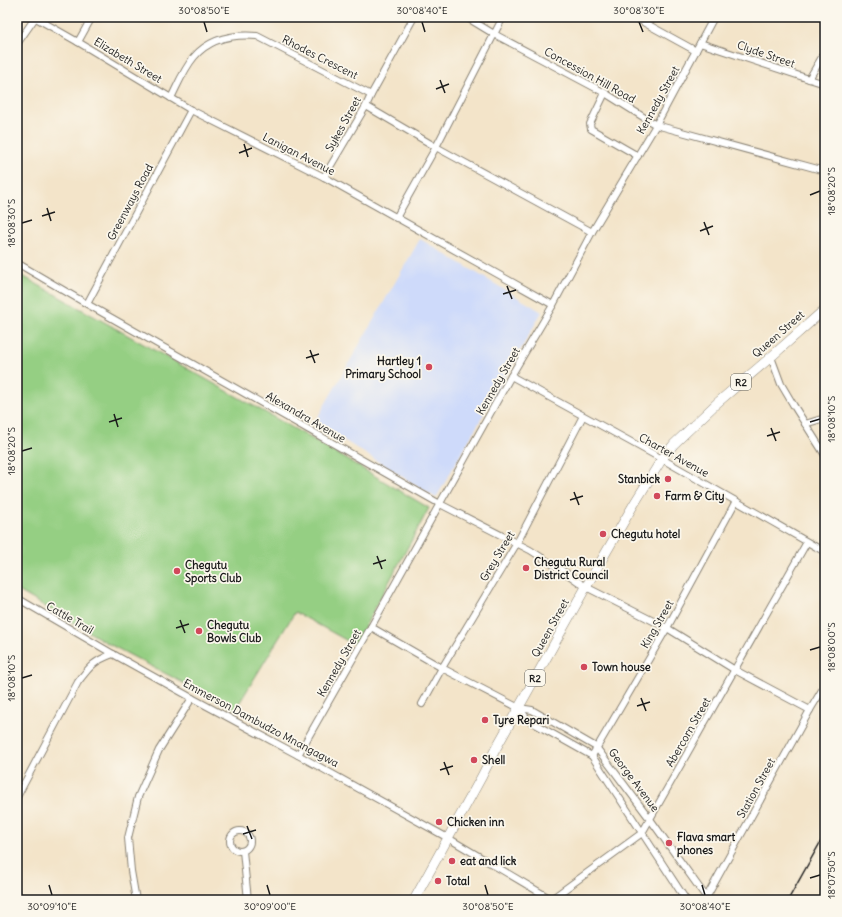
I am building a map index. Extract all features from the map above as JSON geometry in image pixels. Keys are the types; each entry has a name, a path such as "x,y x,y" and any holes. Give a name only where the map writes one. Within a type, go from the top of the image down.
{"highway":[{"name":"Queen Street","path":"414,900 495,750 586,587 662,459 674,444 717,403 825,309"}],"street":[{"path":"17,44 34,17 78,42"},
{"name":"Elizabeth Street","path":"92,17 78,42 191,110"},
{"name":"Sykes Street","path":"324,177 366,106 414,17"},
{"name":"Concession Hill Road","path":"466,17 494,34 605,93 656,125 825,171"},
{"path":"396,218 436,146 503,17"},
{"path":"634,17 696,50"},
{"name":"Kennedy Street","path":"298,755 511,376 553,305 592,232 656,125 714,17"},
{"name":"Rhodes Crescent","path":"171,98 186,68 194,56 205,46 218,39 244,35 257,36 371,95"},
{"name":"Clyde Street","path":"700,43 825,84"},
{"path":"809,80 825,52"},
{"path":"605,93 590,124 591,129 638,156"},
{"path":"366,106 592,232"},
{"name":"Lanigan Avenue","path":"191,110 324,177 553,305"},
{"name":"Greenways Road","path":"87,304 191,110"},
{"name":"Alexandra Avenue","path":"17,262 87,304 440,504 517,543 586,587 667,628 735,670 810,710"},
{"path":"771,357 781,384 825,455"},
{"name":"Charter Avenue","path":"511,376 662,459 825,552"},
{"name":"Grey Street","path":"422,704 517,543 583,416"},
{"path":"805,424 825,418"},
{"name":"King Street","path":"592,756 667,628 736,501"},
{"name":"Abercorn Street","path":"550,900 642,832 807,542"},
{"name":"Cattle Trail","path":"17,598 113,654"},
{"name":"George Avenue","path":"371,627 442,668 519,708 532,710 596,747 650,819 706,899"},
{"path":"17,797 78,682 89,667 102,658 113,654"},
{"name":"Emmerson Dambudzo Mnangagwa","path":"113,654 448,838 550,900"},
{"name":"Station Street","path":"706,899 825,685"},
{"path":"136,900 131,871 128,838 138,797 159,750 192,698"},
{"name":"George Avenue","path":"519,708 528,720 592,756 686,900"},
{"path":"243,851 248,900"},
{"path":"17,892 20,900"}],"shaded area":[{"name":"Hartley 1 Primary School","path":"420,239 542,312 436,498 315,422"}],"green space":[{"path":"17,273 309,437 429,508 355,645 295,612 235,710 111,645 17,590"}],"railway":[{"path":"788,900 825,834"}],"place":[{"name":"Hartley 1 Primary School","path":"429,367"},
{"name":"Stanbick","path":"668,479"},
{"name":"Farm & City","path":"657,496"},
{"name":"Chegutu hotel","path":"603,534"},
{"name":"Chegutu Rural District Council","path":"526,568"},
{"name":"Chegutu Sports Club","path":"177,571"},
{"name":"Chegutu Bowls Club","path":"199,631"},
{"name":"Town house","path":"584,667"},
{"name":"Tyre Repari","path":"485,720"},
{"name":"Shell","path":"474,760"},
{"name":"Chicken inn","path":"439,822"},
{"name":"Flava smart phones","path":"669,843"},
{"name":"eat and lick","path":"452,861"},
{"name":"Total","path":"438,881"}]}
